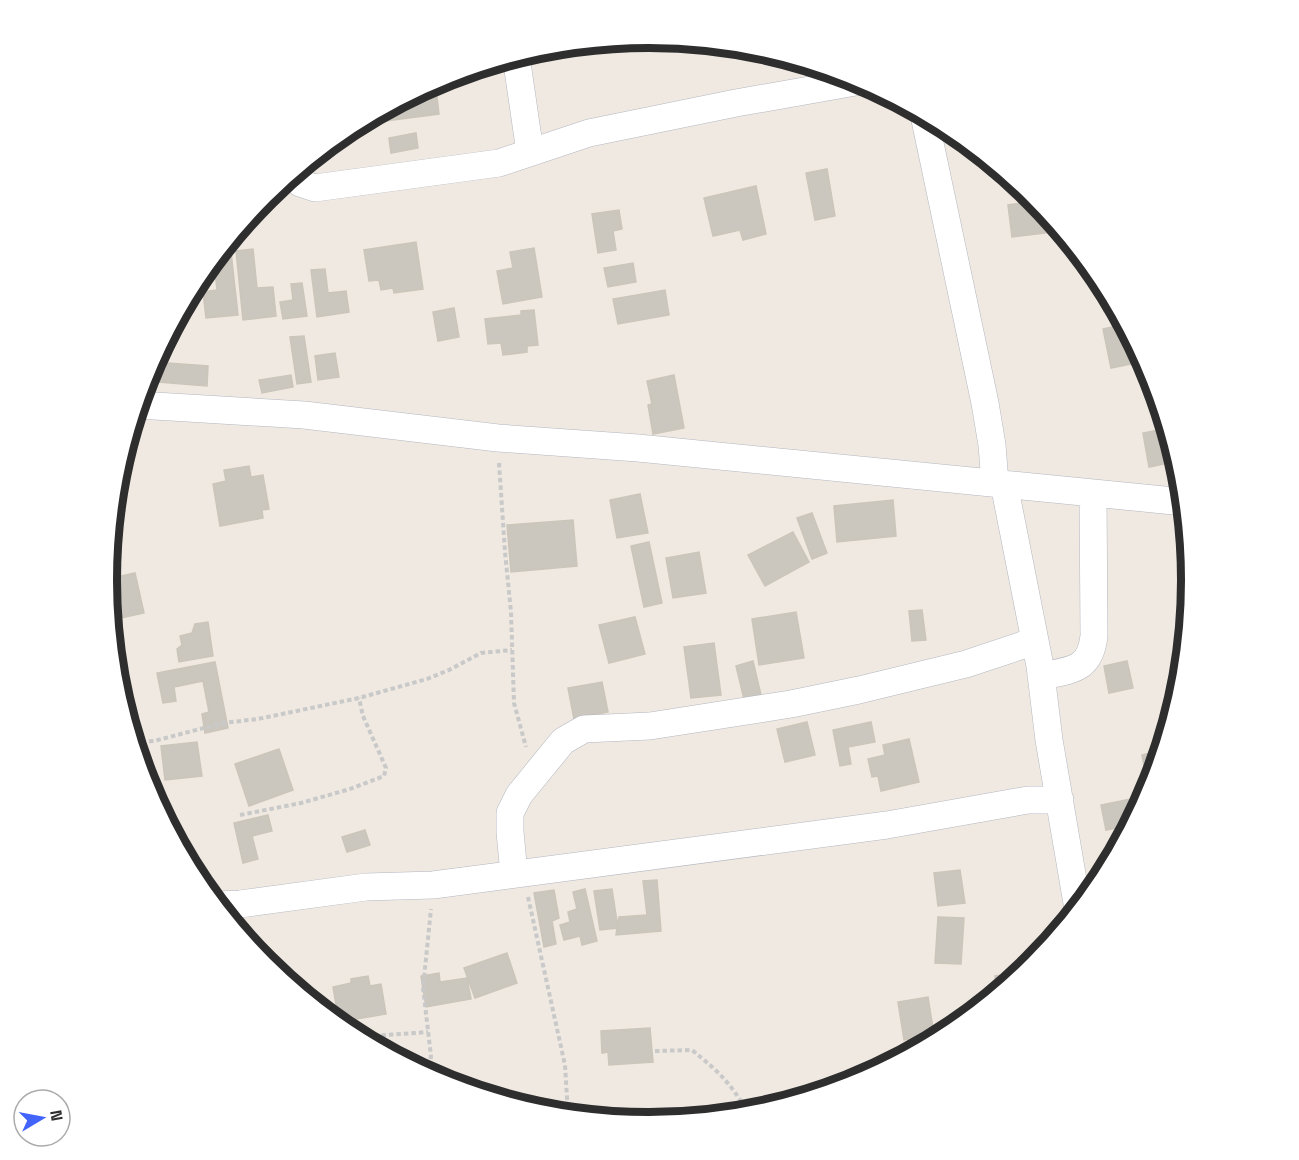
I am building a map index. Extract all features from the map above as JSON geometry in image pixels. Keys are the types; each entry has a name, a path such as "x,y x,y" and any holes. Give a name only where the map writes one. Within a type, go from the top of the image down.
{"street":[{"path":"517,65 530,152"},
{"path":"298,181 315,189 499,163 589,133 843,84"},
{"path":"926,126 985,403 999,483 1035,641 1076,898"},
{"path":"147,406 303,416 498,438 650,449 1175,501"},
{"path":"1041,676 1076,667 1086,661 1092,651 1094,636 1093,493"},
{"path":"519,874 510,832 510,813 519,795 563,741 584,729 602,730 650,726 790,704 966,664 1035,641"},
{"path":"227,905 366,887 433,885 887,825 1028,800 1060,800"}],"path":[{"path":"498,438 511,612 514,703 533,779"},
{"path":"143,742 154,741 223,723 258,719 358,698 427,679 482,653 512,650"},
{"path":"240,815 301,803 350,789 384,776 387,768 363,716 358,698"},
{"path":"519,874 565,1065 568,1105"},
{"path":"430,1065 423,988 433,885"},
{"path":"375,1036 428,1032"},
{"path":"655,1051 692,1050 721,1073 734,1088 743,1104"}],"building":[{"path":"437,97 439,114 386,121 386,118 423,99"},
{"path":"416,133 418,148 391,153 389,138"},
{"path":"827,169 835,216 815,220 806,173"},
{"path":"756,186 766,234 743,240 740,230 713,236 704,198"},
{"path":"1025,203 1052,232 1012,237 1008,205"},
{"path":"619,210 622,229 613,231 616,250 598,253 592,214"},
{"path":"416,242 423,289 394,293 393,288 381,290 379,280 369,281 364,250"},
{"path":"534,248 542,297 503,304 497,271 513,268 510,252"},
{"path":"253,249 257,288 273,287 276,316 243,320 236,251"},
{"path":"230,252 238,315 206,318 203,292 217,290 215,273"},
{"path":"633,263 636,282 608,287 604,268"},
{"path":"325,269 328,293 346,291 349,312 317,317 311,270"},
{"path":"302,283 307,316 283,319 280,302 293,300 291,284"},
{"path":"665,290 669,315 618,324 613,299"},
{"path":"454,308 459,337 438,341 433,312"},
{"path":"534,310 538,345 527,346 527,352 503,355 501,343 488,344 485,319 521,315 521,311"},
{"path":"1117,326 1135,363 1111,368 1103,329"},
{"path":"304,336 311,382 297,384 290,337"},
{"path":"335,353 339,377 318,380 315,356"},
{"path":"164,363 208,366 207,386 156,382"},
{"path":"291,375 293,387 262,393 259,380"},
{"path":"674,375 684,428 653,434 648,405 652,404 647,381"},
{"path":"1159,430 1168,463 1149,467 1143,433"},
{"path":"249,466 251,477 263,475 269,509 262,510 263,518 220,526 213,484 226,481 224,470"},
{"path":"640,494 648,533 617,538 610,500"},
{"path":"893,500 896,536 837,542 834,506"},
{"path":"812,513 827,553 812,559 797,518"},
{"path":"573,520 577,566 511,572 507,525"},
{"path":"793,532 809,562 765,586 748,555"},
{"path":"649,542 662,603 644,607 631,546"},
{"path":"699,552 706,593 673,598 666,558"},
{"path":"135,573 144,613 119,618 117,577"},
{"path":"922,610 926,640 912,641 909,611"},
{"path":"796,612 804,658 759,665 752,619"},
{"path":"635,617 645,654 609,663 599,625"},
{"path":"208,622 213,656 179,662 177,649 182,645 180,636 192,633 195,624"},
{"path":"714,643 721,695 691,698 684,647"},
{"path":"753,661 761,695 744,699 736,666"},
{"path":"1127,661 1133,688 1109,693 1104,666"},
{"path":"215,662 228,728 205,733 202,714 209,712 203,681 174,687 176,701 163,703 157,673"},
{"path":"602,682 608,712 574,719 568,688"},
{"path":"807,722 815,755 785,762 777,729"},
{"path":"871,722 875,742 848,747 851,764 840,766 833,730"},
{"path":"909,739 919,782 881,791 878,776 872,777 868,759 885,755 883,745"},
{"path":"197,742 202,776 165,780 161,746"},
{"path":"279,749 293,790 249,806 235,764"},
{"path":"1152,752 1145,772 1142,755"},
{"path":"1135,798 1120,827 1106,830 1101,805"},
{"path":"268,815 272,831 252,836 258,859 243,863 234,823"},
{"path":"365,830 370,845 347,852 342,837"},
{"path":"960,870 965,903 938,906 934,873"},
{"path":"657,880 661,931 616,935 619,917 647,915 643,881"},
{"path":"585,889 597,941 582,945 580,936 564,940 560,925 570,922 568,912 577,909 573,892"},
{"path":"612,889 618,928 600,930 594,891"},
{"path":"554,890 559,918 552,921 556,944 544,947 534,893"},
{"path":"938,917 964,918 961,964 935,963"},
{"path":"507,953 517,983 475,998 464,968"},
{"path":"439,973 440,982 467,978 471,999 426,1007 421,976"},
{"path":"1006,974 996,983 995,976"},
{"path":"368,976 370,986 381,984 386,1014 351,1020 337,1010 333,987 351,983 351,979"},
{"path":"928,997 933,1030 922,1037 904,1040 898,1002"},
{"path":"650,1028 653,1062 609,1065 608,1052 602,1053 601,1031"},
{"path":"798,1090 798,1091 766,1099 766,1096"}]}
